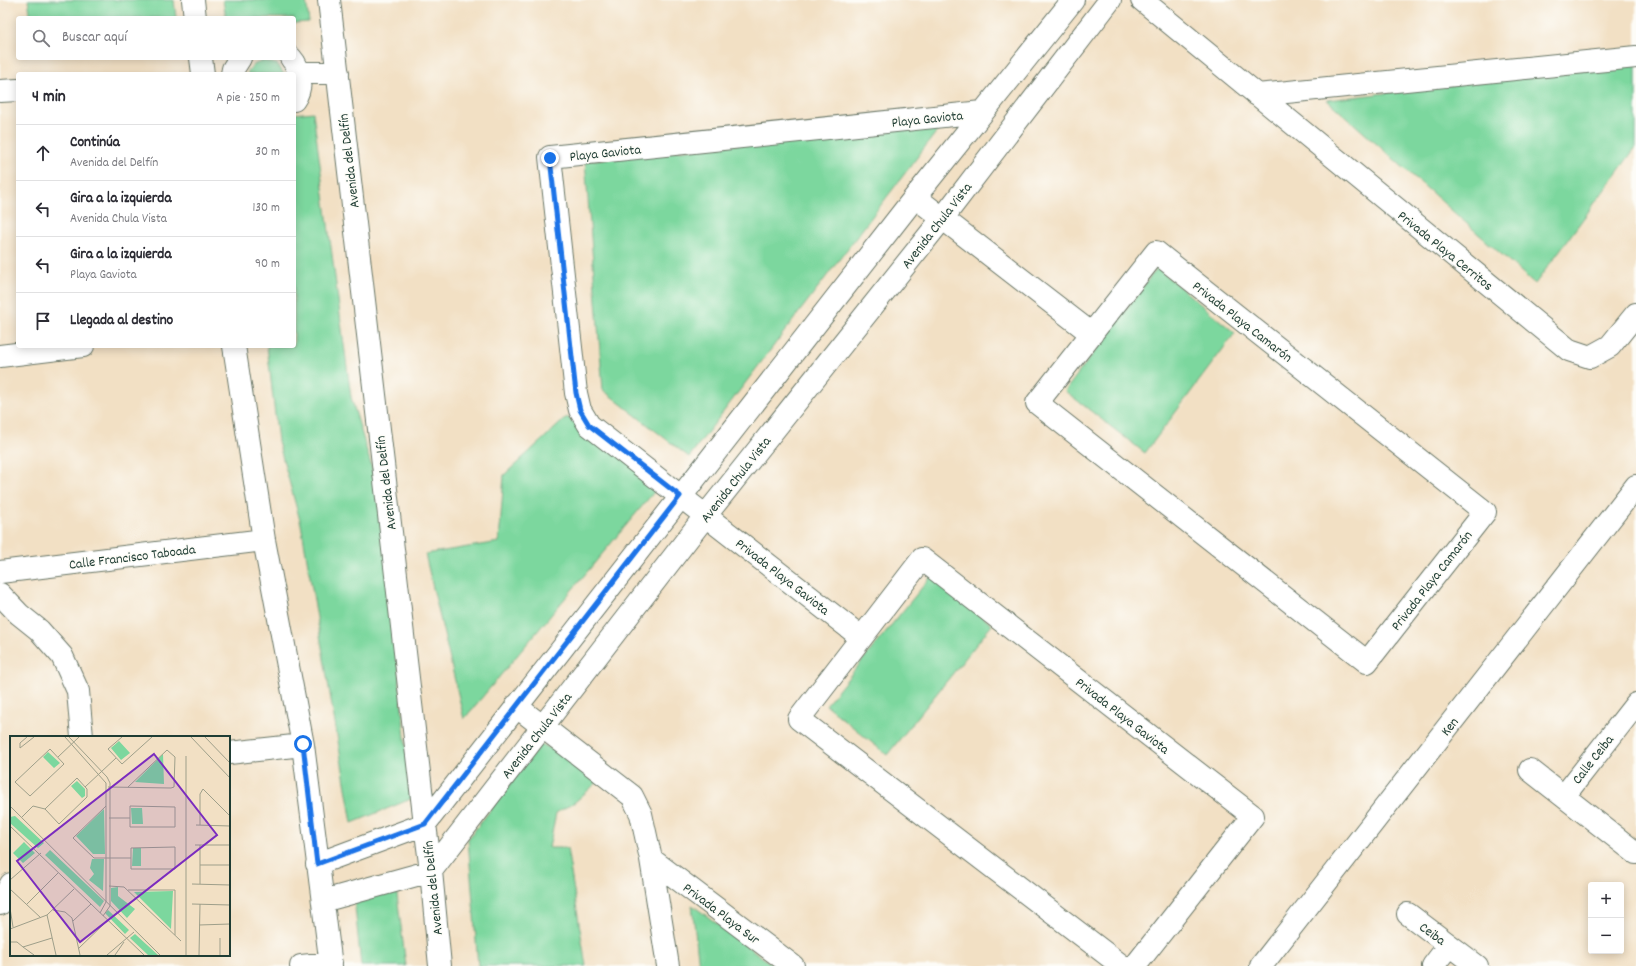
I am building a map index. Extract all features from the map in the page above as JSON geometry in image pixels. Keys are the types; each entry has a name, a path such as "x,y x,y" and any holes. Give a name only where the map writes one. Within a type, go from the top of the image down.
{"street":[{"path":"193,0 195,16"},
{"name":"Avenida del Delfín","path":"329,0 431,871 440,966"},
{"path":"317,864 425,824 915,197 1073,0"},
{"name":"Avenida Chula Vista","path":"431,871 706,516 942,219 1110,0"},
{"name":"Privada Playa Cerritos","path":"1142,0 1568,350 1590,357 1610,346 1636,314"},
{"path":"1257,95 1636,58"},
{"path":"201,60 203,72"},
{"path":"232,72 239,60"},
{"path":"296,97 300,84 295,65 338,74"},
{"path":"0,91 16,90"},
{"name":"Playa Gaviota","path":"706,516 589,425 580,410 576,393 550,158 982,112"},
{"path":"915,197 1092,334"},
{"name":"Privada Playa Camarón","path":"1156,252 1485,512 1367,662 1037,403 1092,334 1156,252"},
{"path":"0,356 66,348"},
{"path":"234,348 264,540 303,744 317,864 331,964 301,966"},
{"name":"Ken","path":"1261,966 1636,486"},
{"name":"Privada Playa Gaviota","path":"706,516 861,637"},
{"name":"Calle Francisco Taboada","path":"0,572 264,540"},
{"name":"Privada Playa Gaviota","path":"1122,966 799,719 922,559 1253,816 1135,966"},
{"path":"0,594 19,614 40,630 62,656 78,691 82,736"},
{"name":"Calle Ceiba","path":"1564,796 1636,704"},
{"path":"516,706 632,796 641,814 651,859 668,966"},
{"path":"230,753 303,744"},
{"name":"Calle Ceiba","path":"1530,770 1636,854"},
{"name":"Privada Playa Sur","path":"651,859 793,966"},
{"path":"323,901 431,871"},
{"path":"0,904 10,886"},
{"name":"Ceiba","path":"1408,914 1477,966"},
{"path":"1433,966 1449,945"}],"green space":[{"path":"28,0 174,0 176,16 31,16"},
{"path":"223,0 306,0 309,22 296,23 296,16 226,16"},
{"path":"264,61 277,64 283,72 248,72 254,65"},
{"path":"1636,63 1636,147 1535,284 1327,100"},
{"path":"313,112 351,397 382,502 411,799 352,823 301,524 278,441 267,348 296,348 296,114"},
{"path":"944,122 689,457 603,390 585,161"},
{"path":"1157,268 1235,333 1145,453 1065,391"},
{"path":"567,417 659,486 464,719 425,554 499,542 504,475"},
{"path":"933,574 992,625 887,755 826,705"},
{"path":"541,744 569,757 601,779 575,802 556,813 549,848 567,848 586,966 478,966 468,839"},
{"path":"396,887 406,966 361,966 354,897"},
{"path":"692,905 774,966 699,966"}],"route":[{"path":"303,744 317,864 425,824 680,496 589,425 580,410 576,393 550,158"}]}
